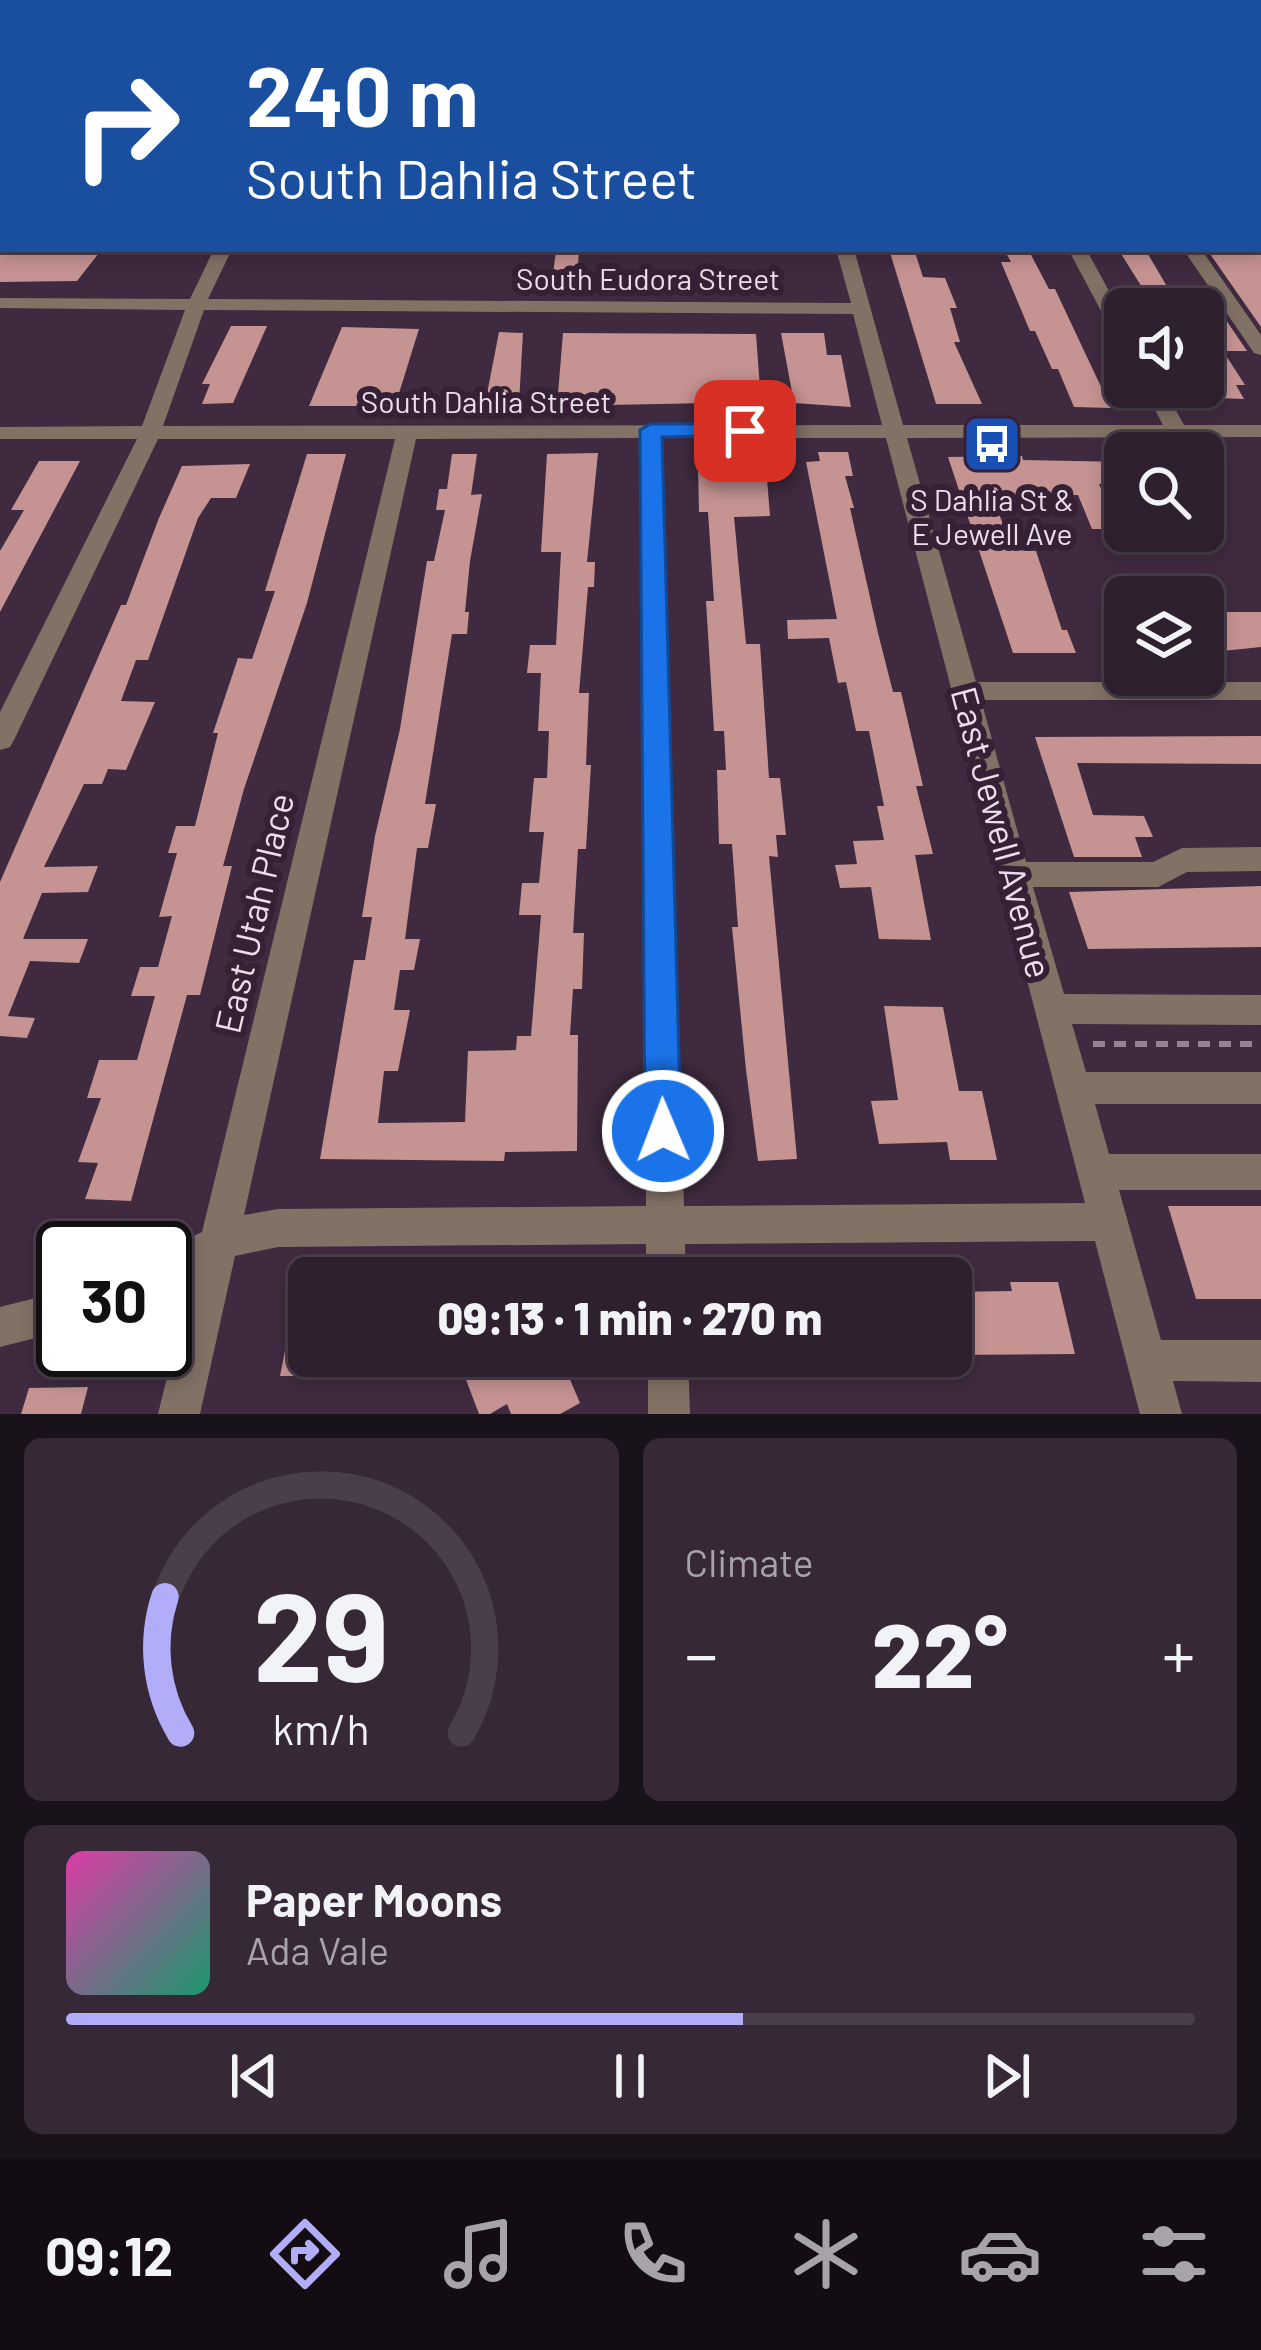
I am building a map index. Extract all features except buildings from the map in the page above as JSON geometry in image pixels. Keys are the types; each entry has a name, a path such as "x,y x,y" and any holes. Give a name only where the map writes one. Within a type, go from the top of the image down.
{"street":[{"path":"0,740 151,432 197,303 222,252"},
{"name":"East Jewell Avenue","path":"846,252 1161,1414"},
{"path":"1078,252 1104,299"},
{"path":"1194,252 1261,349"},
{"name":"South Eudora Street","path":"0,303 863,309"},
{"path":"1164,408 1177,431"},
{"path":"651,430 666,1257"},
{"name":"East Utah Place","path":"179,1414 407,431"},
{"name":"South Dahlia Street","path":"0,433 1261,431"},
{"path":"964,691 1261,691"},
{"path":"1014,874 1158,874 1182,860 1261,859"},
{"path":"1056,1027 1261,1010"},
{"path":"1072,1088 1261,1088"},
{"path":"1096,1172 1261,1172"},
{"path":"192,1256 218,1242 278,1228 1109,1222"},
{"path":"0,1327 36,1318"},
{"path":"1147,1360 1261,1361"},
{"path":"668,1377 669,1414"}],"path":[{"path":"1056,1027 1261,1043"}],"place":[{"name":"S Dahlia St & E Jewell Ave","path":"992,444"}],"route":[{"path":"663,1131 651,430 745,431"}]}
